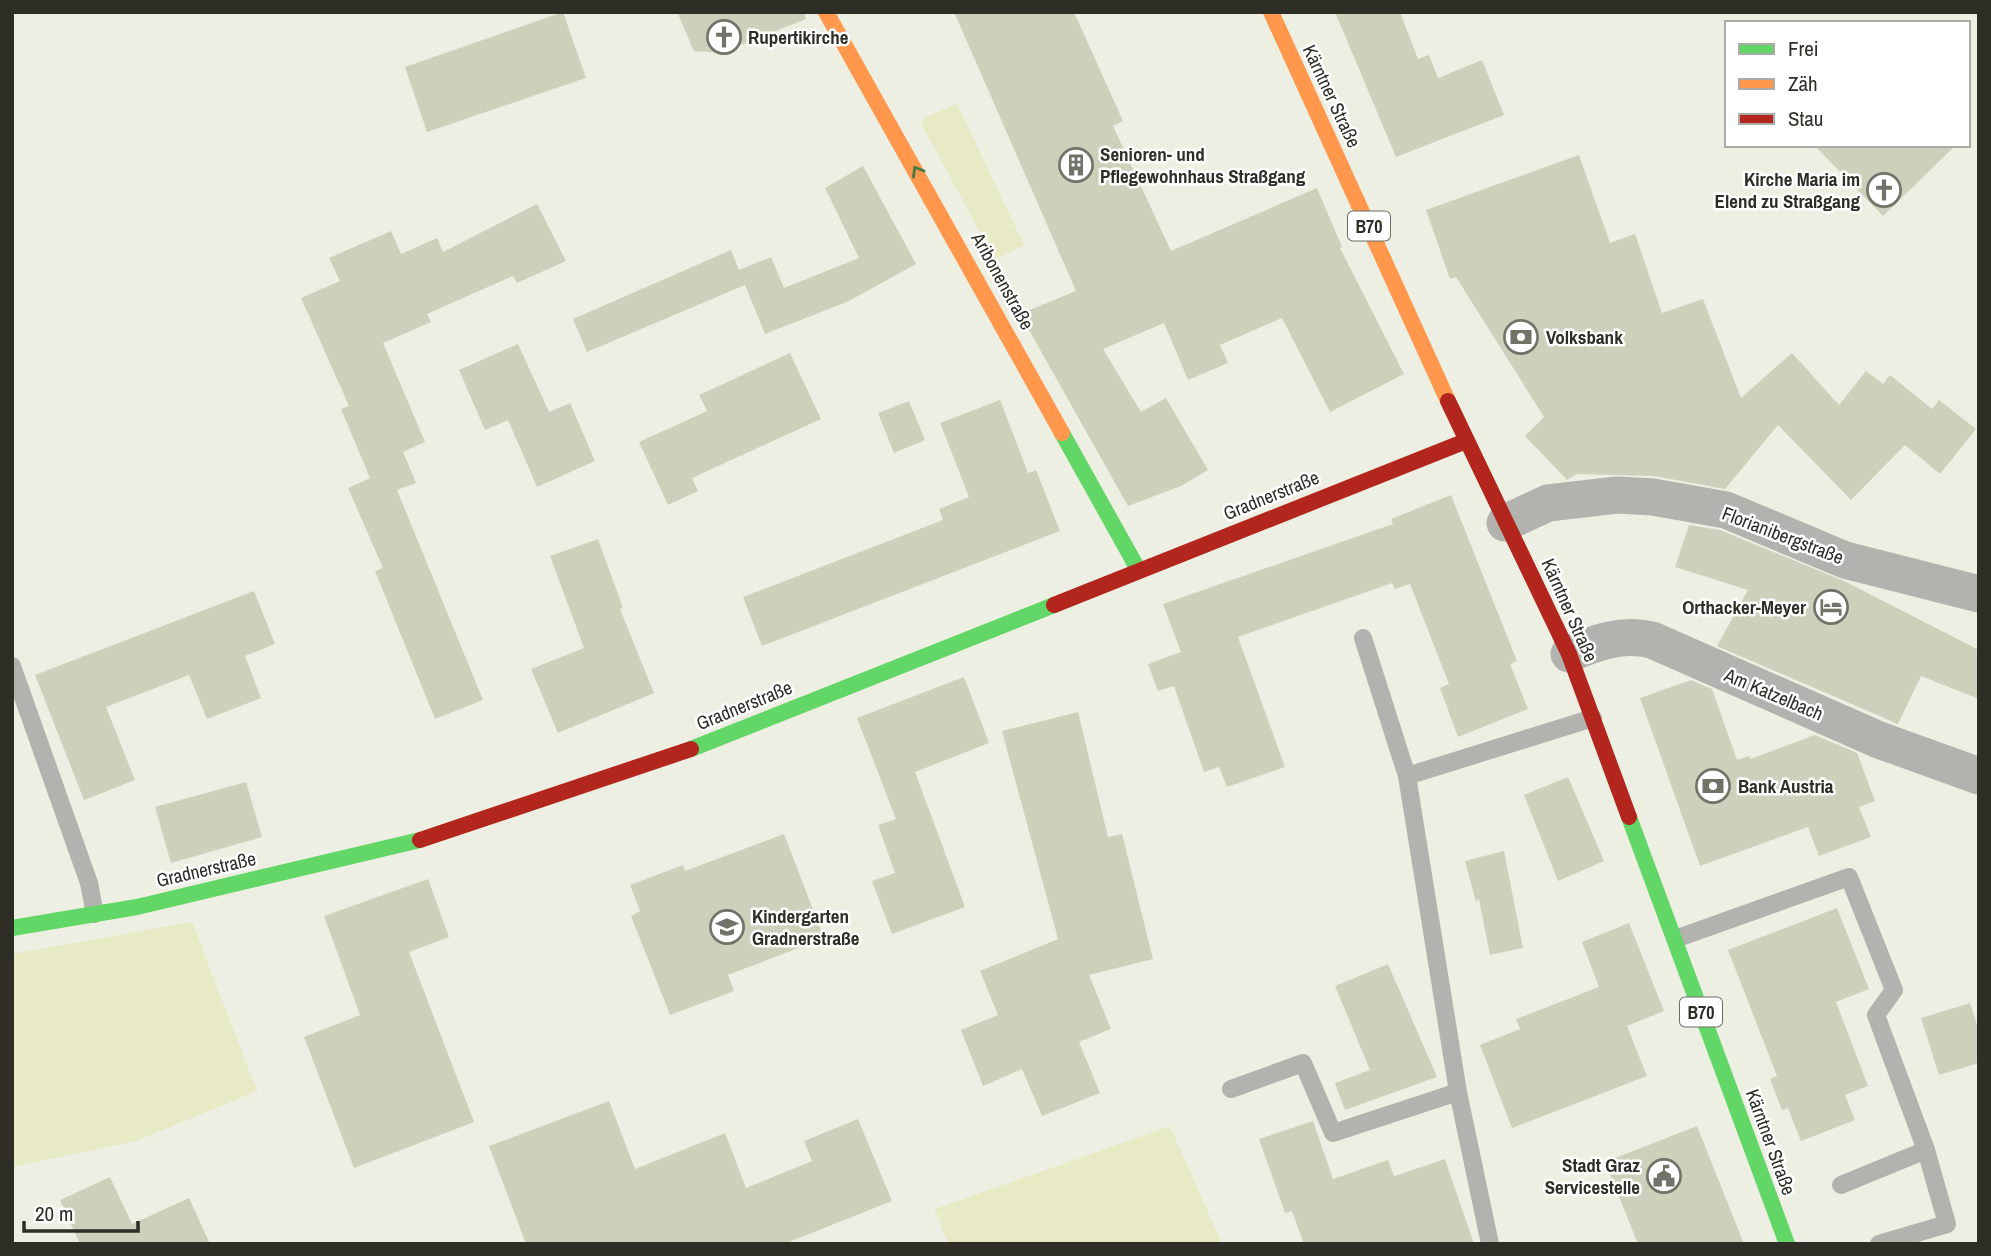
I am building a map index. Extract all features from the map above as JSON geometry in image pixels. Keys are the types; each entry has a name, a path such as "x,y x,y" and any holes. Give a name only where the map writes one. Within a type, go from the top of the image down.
{"main road":[{"name":"Aribonenstraße","path":"826,12 951,230 1139,571"},
{"name":"Kärntner Straße","path":"1271,12 1466,441 1569,654 1787,1244"},
{"name":"Gradnerstraße","path":"12,928 95,914 401,846 651,765 1466,441"}],"street":[{"name":"Florianibergstraße","path":"1505,523 1548,503 1617,495 1653,498 1726,510 1845,560 1979,594"},
{"name":"Am Katzelbach","path":"1569,654 1614,638 1632,635 1651,640 1879,740 1979,776"}],"lane":[{"path":"1363,639 1408,776 1458,1092 1490,1244"},
{"path":"12,666 89,883 95,914"},
{"path":"1408,776 1593,718"},
{"path":"1675,939 1849,877 1894,990 1876,1015 1926,1150 1947,1224 1879,1244"},
{"path":"1231,1089 1303,1063 1333,1133 1458,1092"},
{"path":"1841,1185 1926,1150"}],"green space":[{"path":"957,104 1024,245 995,260 923,127 924,118"},
{"path":"192,922 257,1091 136,1141 12,1167 12,954"},
{"path":"1170,1126 1222,1244 948,1244 935,1209"}],"building":[{"path":"563,12 586,78 427,132 405,67"},
{"name":"Rupertikirche","path":"677,12 804,12 806,19 721,53 694,51"},
{"path":"954,12 1074,12 1123,121 1113,126 1171,251 1317,188 1342,247 1340,248 1404,374 1330,412 1282,318 1220,345 1228,363 1188,380 1164,323 1103,349 1141,412 1166,398 1208,470 1181,486 1128,506 1020,314 1076,291"},
{"path":"1335,12 1400,12 1418,59 1429,55 1438,78 1482,60 1504,115 1396,157"},
{"name":"Kirche Maria im Elend zu Straßgang","path":"1816,147 1954,147 1883,216"},
{"path":"1579,155 1610,243 1635,234 1662,313 1703,299 1741,398 1792,353 1839,405 1866,371 1883,384 1890,375 1932,409 1939,400 1976,429 1940,474 1905,445 1851,500 1778,425 1725,489 1654,476 1577,474 1567,480 1525,436 1544,417 1456,277 1450,279 1426,210"},
{"path":"863,166 916,264 849,301 765,334 745,285 587,352 573,319 731,250 739,270 771,257 784,288 859,258 825,188"},
{"path":"537,204 566,261 517,283 513,276 427,314 431,322 383,343 425,442 403,452 416,483 397,490 483,700 435,719 375,571 383,568 348,488 370,478 341,409 349,406 301,298 340,281 329,258 391,231 401,254 437,238 443,252"},
{"path":"518,344 549,412 570,403 595,461 537,487 508,420 485,430 459,370"},
{"path":"790,353 821,419 692,478 698,491 668,505 639,442 707,411 699,395"},
{"path":"1000,400 1028,473 1036,470 1060,531 762,646 743,597 943,520 939,509 969,497 940,423"},
{"path":"909,401 925,440 894,453 878,413"},
{"path":"1451,495 1517,661 1510,664 1528,709 1458,737 1440,688 1449,684 1410,584 1395,589 1392,583 1238,637 1285,767 1227,787 1219,767 1204,772 1174,686 1158,691 1148,664 1181,652 1163,604 1393,524 1391,519"},
{"path":"1689,525 1720,530 1844,581 1979,650 1979,699 1921,676 1898,724 1717,646 1748,590 1675,567"},
{"path":"598,539 623,608 620,609 654,693 558,733 531,669 584,648 550,556"},
{"path":"254,591 275,644 245,656 261,698 207,719 189,675 106,707 135,780 84,800 35,675"},
{"path":"964,677 989,743 915,772 965,907 892,934 872,881 895,873 878,825 896,819 857,718"},
{"path":"1691,680 1712,689 1737,760 1749,756 1750,759 1815,735 1857,753 1875,801 1859,807 1871,837 1819,856 1808,827 1700,866 1640,698"},
{"path":"1078,712 1108,837 1122,834 1153,959 1089,975 1111,1029 1079,1042 1100,1093 1042,1116 1022,1069 983,1086 961,1030 998,1015 980,971 1058,939 1002,731"},
{"path":"1568,777 1604,861 1558,881 1524,795"},
{"path":"246,782 262,837 171,863 155,807"},
{"name":"Kindergarten Gradnerstraße","path":"784,834 824,938 728,975 734,991 670,1015 631,916 640,911 630,885 683,865 685,871"},
{"path":"1504,851 1523,948 1490,955 1479,899 1476,902 1465,861"},
{"path":"428,879 449,937 409,952 474,1122 354,1168 304,1037 360,1015 324,916"},
{"path":"1837,908 1869,989 1836,1002 1868,1086 1845,1095 1855,1120 1801,1141 1788,1108 1782,1110 1770,1079 1777,1076 1728,950"},
{"path":"1629,923 1664,1011 1627,1026 1647,1076 1512,1128 1480,1045 1520,1029 1516,1019 1599,987 1582,942"},
{"path":"1388,964 1437,1077 1345,1110 1335,1083 1370,1070 1335,986"},
{"path":"1970,1003 1979,1031 1979,1063 1939,1075 1921,1018"},
{"path":"609,1101 635,1169 725,1133 746,1188 812,1161 804,1141 858,1119 892,1201 784,1244 526,1244 489,1146"},
{"path":"1313,1121 1333,1179 1388,1160 1394,1176 1445,1159 1474,1244 1304,1244 1292,1211 1285,1213 1259,1139"},
{"name":"Stadt Graz Servicestelle","path":"1697,1126 1744,1244 1638,1244 1605,1162"},
{"path":"110,1177 132,1224 189,1198 210,1244 80,1244 60,1200"}],"traffic: fast":[{"path":"1062,433 1139,571"},
{"path":"691,749 1054,605"},
{"path":"1629,817 1787,1244"},
{"path":"12,928 137,907 420,840"}],"traffic: slow":[{"path":"826,12 1062,433"},
{"path":"1271,12 1448,401"}],"traffic: jam":[{"path":"1448,401 1569,654 1629,817"},
{"path":"1054,605 1466,441"},
{"path":"420,840 691,749"}],"place":[{"name":"Rupertikirche","path":"724,37"},
{"name":"Senioren- und Pflegewohnhaus Straßgang","path":"1076,165"},
{"name":"Kirche Maria im Elend zu Straßgang","path":"1884,190"},
{"name":"Volksbank","path":"1521,337"},
{"name":"Orthacker-Meyer","path":"1831,607"},
{"name":"Bank Austria","path":"1713,786"},
{"name":"Kindergarten Gradnerstraße","path":"727,927"},
{"name":"Stadt Graz Servicestelle","path":"1664,1176"}]}
